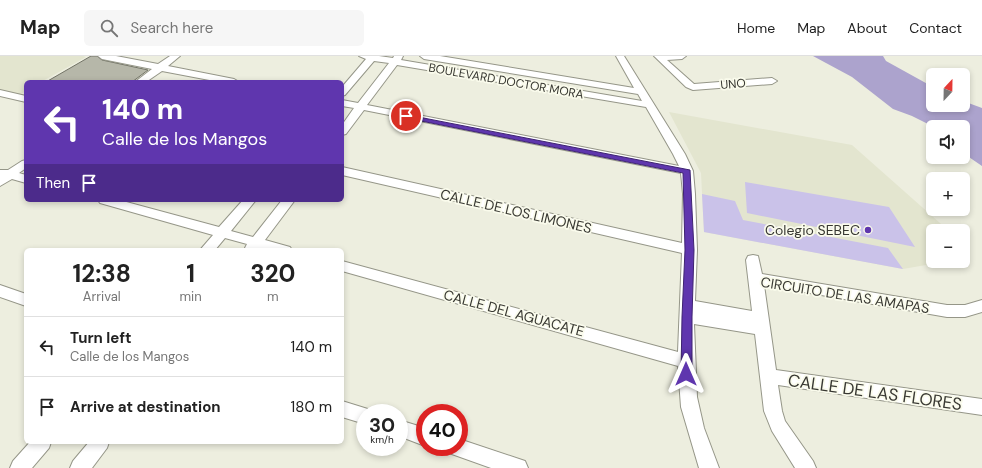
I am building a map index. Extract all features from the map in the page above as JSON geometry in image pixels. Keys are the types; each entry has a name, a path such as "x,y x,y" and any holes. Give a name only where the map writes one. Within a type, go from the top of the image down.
{"street":[{"path":"102,56 224,80"},
{"path":"143,80 176,56"},
{"path":"344,89 369,56"},
{"name":"BOULEVARD DOCTOR MORA","path":"369,56 397,59 649,105"},
{"name":"BOULEVARD DOCTOR MORA","path":"424,56 642,92"},
{"path":"620,56 680,154 687,171 690,250 686,361 688,403 693,424 709,468"},
{"path":"659,57 682,56"},
{"name":"UNO","path":"659,57 688,85 693,87 772,80"},
{"path":"344,130 397,59"},
{"path":"0,93 24,99"},
{"path":"344,103 687,171"},
{"path":"0,182 5,173 24,164"},
{"name":"CALLE DE LOS LIMONES","path":"344,171 690,250"},
{"path":"5,173 24,178"},
{"path":"111,202 222,233 253,246 268,248"},
{"path":"209,248 248,202"},
{"path":"253,246 287,202"},
{"path":"752,260 755,278"},
{"name":"CALLE DEL AGUACATE","path":"344,267 686,361"},
{"name":"CIRCUITO DE LAS AMAPAS","path":"806,468 778,425 773,411 755,278 947,311 965,311 981,308"},
{"path":"0,291 24,299"},
{"path":"687,311 760,323"},
{"name":"CALLE DE LAS FLORES","path":"768,376 982,407"},
{"path":"344,410 356,413"},
{"path":"20,468 40,444"},
{"path":"80,468 98,444"},
{"path":"468,451 518,468"}],"shaded area":[{"path":"0,56 86,57 45,80 24,80 24,92 19,95 0,90"},
{"path":"813,56 883,56 886,61 926,83 926,112 970,112 970,104 982,108 982,166 970,158 970,120 926,120 926,123 893,109 852,77"},
{"name":"Colegio SEBEC","path":"669,112 852,145 926,211 926,216 932,216 941,224 926,224 926,265 903,269 704,232 701,173"},
{"name":"Colegio SEBEC","path":"745,182 889,207 915,247 747,213"},
{"name":"Colegio SEBEC","path":"702,194 735,201 743,220 888,248 903,269 704,232"}],"building":[{"path":"91,56 97,56 102,60 148,70 135,80 49,80"}],"place":[{"name":"Colegio SEBEC","path":"868,230"}],"route":[{"path":"406,116 687,171 690,250 686,374"}]}
